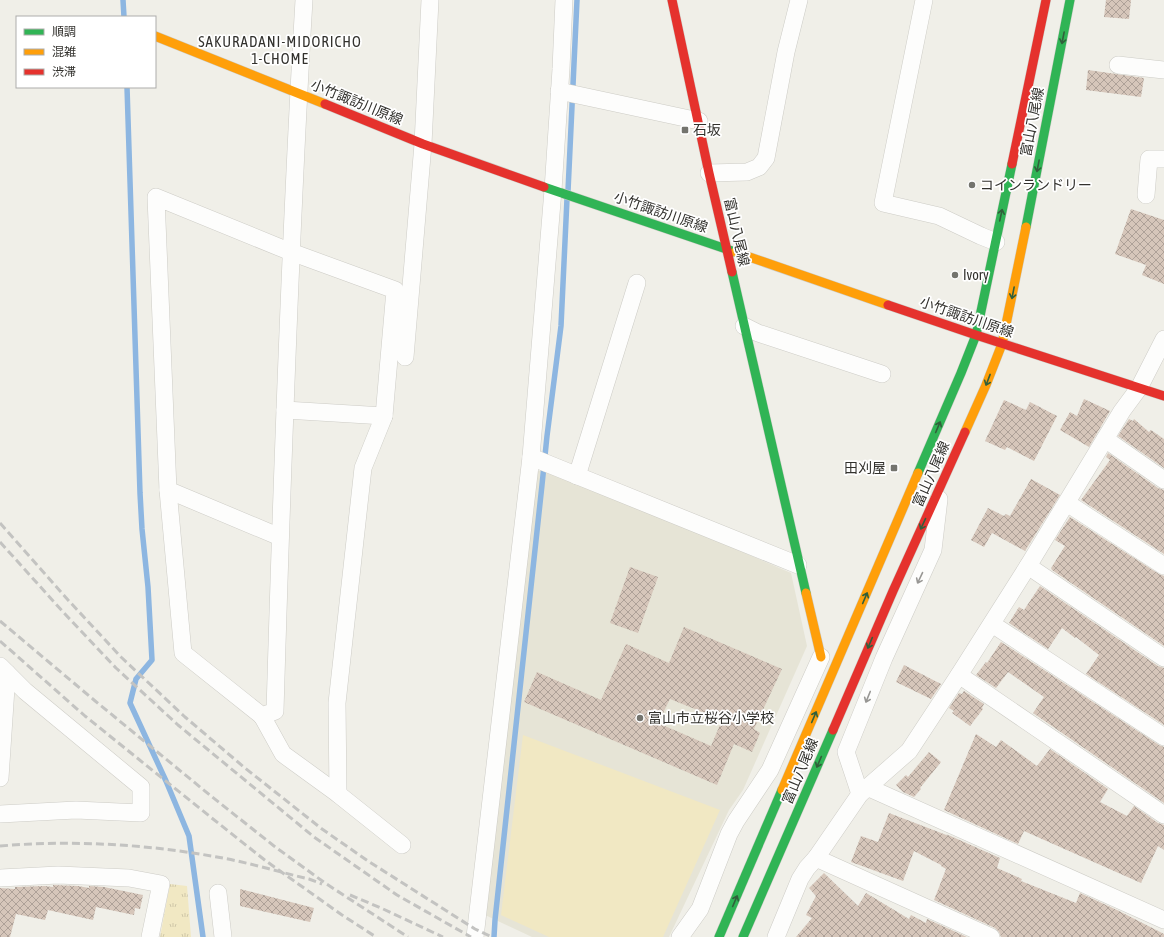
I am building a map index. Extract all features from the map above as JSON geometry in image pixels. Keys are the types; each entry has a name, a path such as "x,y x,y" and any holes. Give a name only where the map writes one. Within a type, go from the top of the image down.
{"main road":[{"name":"富山八尾線","path":"672,0 699,121 709,174 798,565 821,657"},
{"name":"富山八尾線","path":"719,937 976,335 1046,0"},
{"name":"富山八尾線","path":"743,937 893,591 986,385 1002,344 1070,0"},
{"name":"小竹諏訪川原線","path":"156,36 422,144 1002,344 1164,396"}],"street":[{"path":"262,716 275,711 291,252 304,0"},
{"path":"405,357 422,144 430,0"},
{"path":"475,937 531,457 553,190 560,91 564,0"},
{"path":"709,174 747,172 759,167 766,158 786,52 799,0"},
{"path":"924,0 882,203 939,216 996,242"},
{"path":"1118,65 1164,70"},
{"path":"560,91 699,121"},
{"path":"1146,196 1149,159 1164,159"},
{"path":"338,794 337,702 363,468 384,416 395,290 291,252 156,197 168,490 183,653 262,716 283,754 338,794 402,845"},
{"path":"577,476 638,283"},
{"path":"744,326 758,333 882,374"},
{"path":"776,937 800,879 864,790 909,751 992,624 1162,349"},
{"path":"285,410 384,416"},
{"path":"1106,439 1164,480"},
{"path":"531,457 798,565"},
{"path":"941,487 933,550 884,658 846,752 864,790 1164,920"},
{"path":"168,490 280,537"},
{"path":"1067,503 1164,566"},
{"path":"1028,566 1164,658"},
{"path":"992,624 1164,737"},
{"path":"680,937 700,909 729,834 736,821 770,770 821,657"},
{"path":"0,778 4,669"},
{"path":"0,814 76,810 141,813 141,787 25,691 4,669"},
{"path":"959,675 1164,815"},
{"path":"816,858 991,937"},
{"path":"0,878 58,875 129,878 161,884 150,937"},
{"path":"218,893 222,937"}],"shaded area":[{"name":"富山市立桜谷小学校","path":"550,469 791,573 807,646 743,790 729,810 669,937 532,937 483,914 534,472"}],"green space":[{"path":"523,735 720,810 663,937 549,937 501,915"},
{"path":"170,884 187,886 191,937 160,937"}],"building":[{"path":"1106,0 1131,0 1129,19 1104,17"},
{"path":"1088,70 1144,78 1141,97 1086,90"},
{"path":"1131,209 1164,220 1164,284 1142,275 1146,265 1115,254"},
{"path":"1084,399 1110,411 1089,447 1060,430 1070,412 1077,416"},
{"path":"1004,400 1026,410 1030,402 1057,416 1034,461 1007,447 1005,450 985,441"},
{"path":"1129,419 1133,421 1134,419 1149,432 1151,430 1164,439 1164,468 1118,436"},
{"path":"1108,453 1158,488 1164,490 1164,554 1081,500 1110,460 1106,457"},
{"path":"1031,479 1060,495 1025,551 992,533 984,547 971,540 988,508 1004,516 1006,514 1010,516"},
{"path":"1070,517 1164,576 1164,646 1052,570 1051,568 1065,546 1055,540"},
{"path":"630,567 658,577 638,633 610,623"},
{"path":"1040,586 1158,666 1164,668 1164,725 1086,674 1099,655 1076,637 1075,638 1062,628 1048,649 1009,623 1019,607 1024,610"},
{"path":"684,627 782,669 754,729 760,733 752,752 734,744 717,785 524,702 537,672 601,700 626,644 669,663","holes":["670,699 722,720 711,746 658,723"]},
{"path":"1001,642 1164,747 1164,803 1033,713 1044,697 1008,672 996,688 976,675 986,662 987,663"},
{"path":"904,665 941,684 931,699 896,682"},
{"path":"964,691 984,704 983,709 970,726 952,713 954,711 949,708 959,693 962,694"},
{"path":"976,734 996,747 1001,740 1037,766 1050,749 1108,789 1100,802 1127,816 1134,806 1158,823 1164,825 1164,850 1158,846 1141,883 1024,831 1018,844 944,810"},
{"path":"929,752 941,762 914,797 903,792 896,785 906,775 908,777"},
{"path":"889,813 949,836 946,834 1000,858 997,868 1022,879 1021,881 1076,903 1080,893 1164,934 1164,937 1001,937 995,928 934,900 946,869 914,851 903,881 851,862 861,836 878,842"},
{"path":"824,873 858,906 866,893 909,919 911,915 926,923 927,919 967,937 796,937 812,918 806,915 816,896 809,888"},
{"path":"53,885 89,888 89,886 104,887 143,895 140,909 135,908 134,915 96,907 93,920 48,910 45,920 16,914 10,937 0,937 0,888 15,889 15,887 53,887"},
{"path":"240,889 314,908 310,922 240,906"}],"waterway":[{"path":"123,0 124,16"},
{"path":"568,191 577,0"},
{"path":"127,88 140,493 148,587 152,660 136,679 130,703 166,781 189,836 203,937"},
{"path":"494,937 547,436 561,326 567,199"}],"railway":[{"path":"0,523 121,657 185,717 245,768 322,829 368,861 475,929 492,937"},
{"path":"0,542 116,668 178,725 314,837 397,895 471,937"},
{"path":"0,621 94,700 274,846 325,883 408,937"},
{"path":"0,641 85,716 266,861 342,915 376,937"},
{"path":"0,846 82,843 163,849 240,862 309,879 322,884"},
{"path":"350,895 443,937"}],"traffic: fast":[{"path":"1026,227 1070,0"},
{"path":"918,473 976,335 1012,164"},
{"path":"544,187 735,252"},
{"path":"732,272 806,593"},
{"path":"743,937 833,730"},
{"path":"719,937 782,790"}],"traffic: slow":[{"path":"156,36 325,104"},
{"path":"965,432 1002,344 1026,227"},
{"path":"735,252 888,305"},
{"path":"782,790 918,473"},
{"path":"806,593 821,657"}],"traffic: jam":[{"path":"672,0 732,272"},
{"path":"1012,164 1046,0"},
{"path":"325,104 423,144 544,187"},
{"path":"888,305 1164,396"},
{"path":"833,730 893,591 965,432"}],"place":[{"name":"石坂","path":"685,130"},
{"name":"コインランドリー","path":"972,185"},
{"name":"Ivory","path":"955,275"},
{"name":"田刈屋","path":"894,468"},
{"name":"富山市立桜谷小学校","path":"640,718"}],"district":[{"name":"SAKURADANI-MIDORICHO 1-CHOME","path":"280,50"}]}
